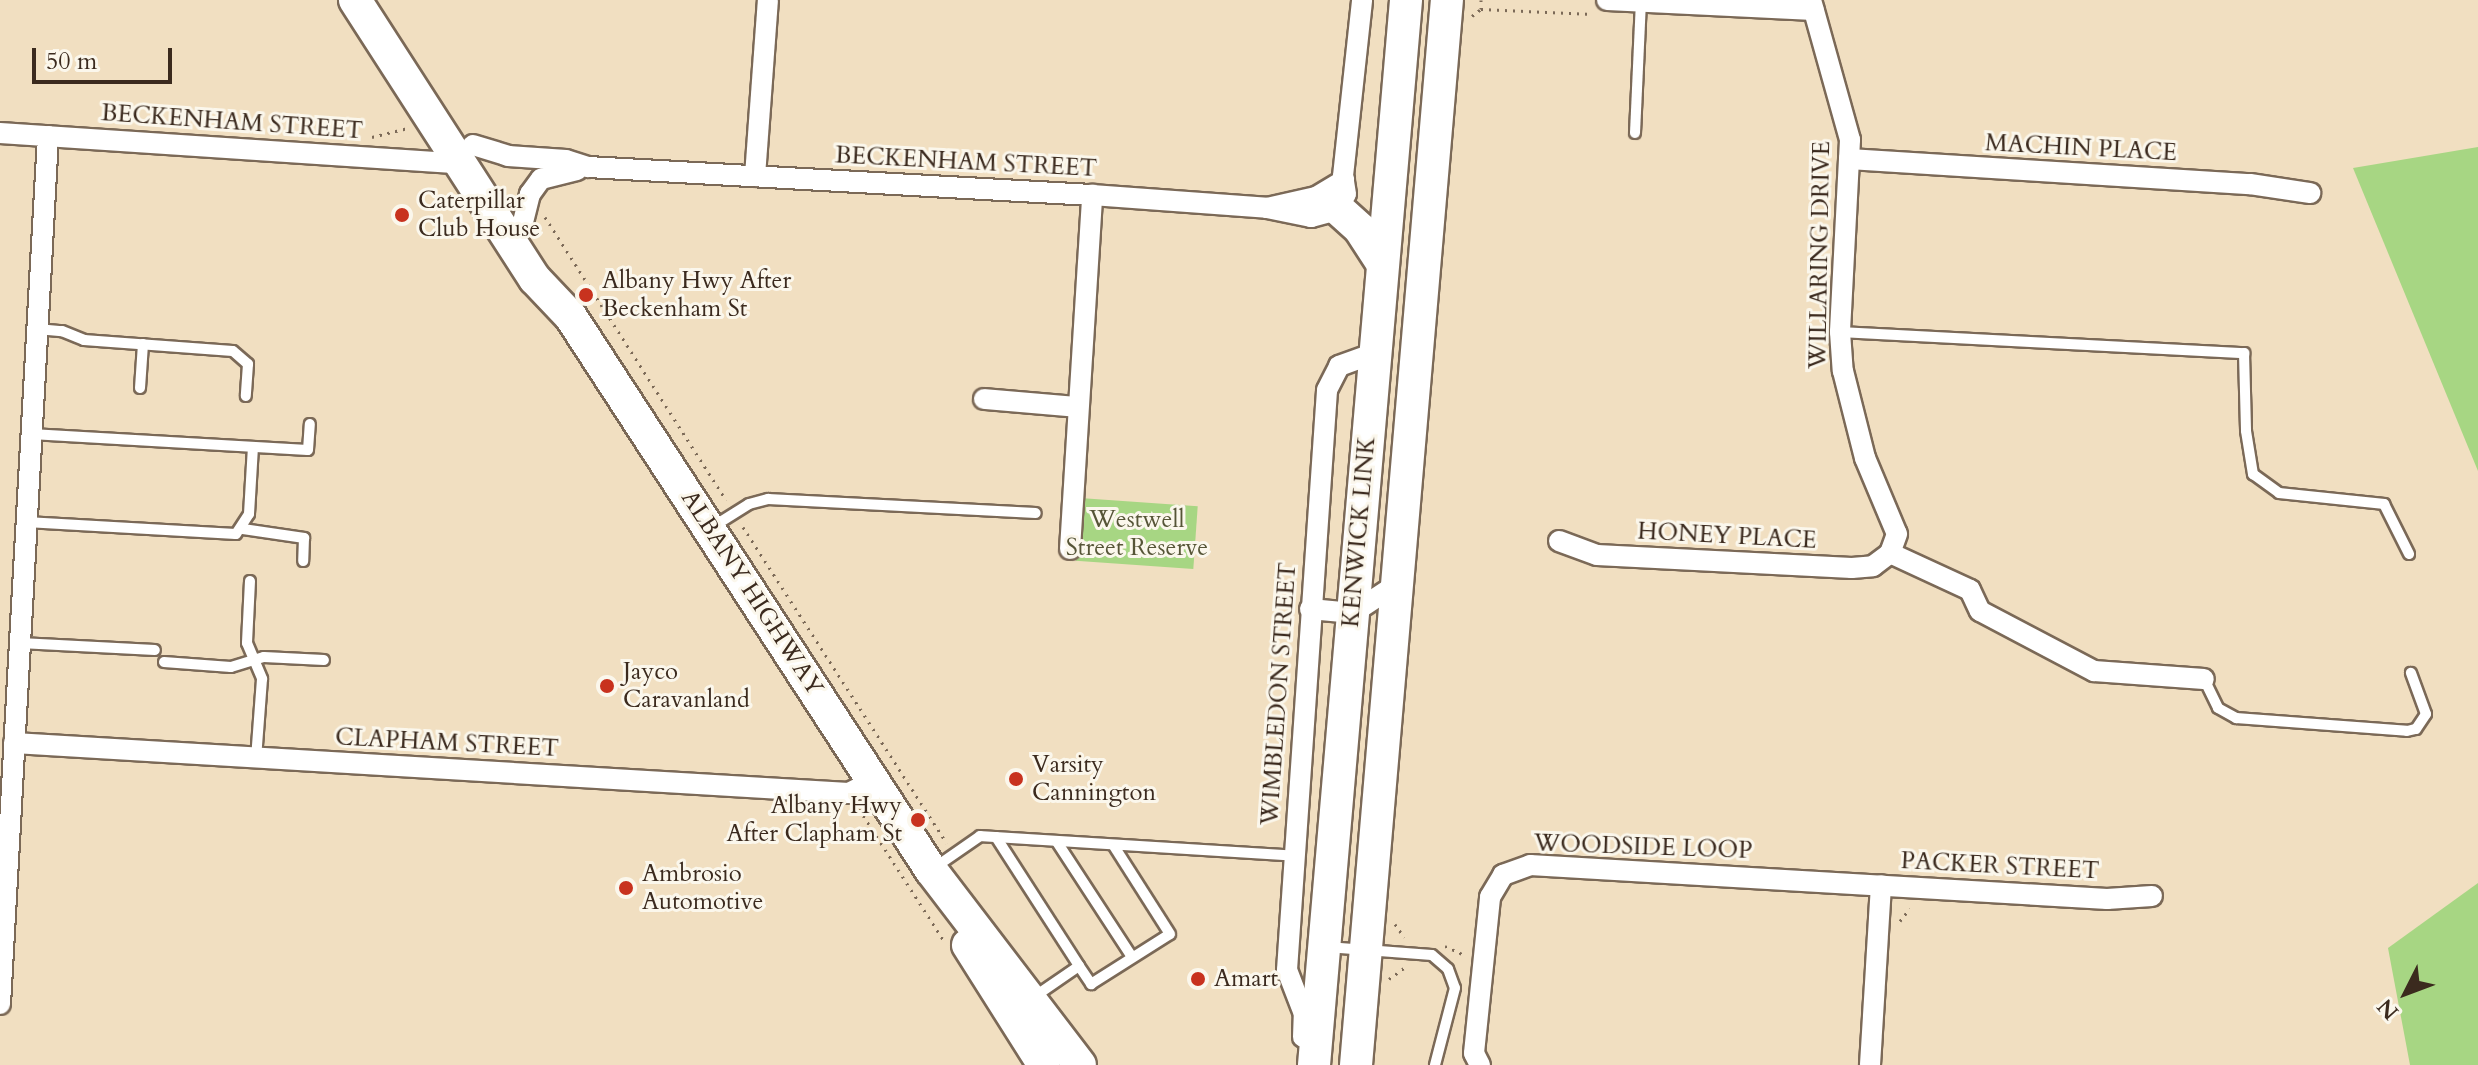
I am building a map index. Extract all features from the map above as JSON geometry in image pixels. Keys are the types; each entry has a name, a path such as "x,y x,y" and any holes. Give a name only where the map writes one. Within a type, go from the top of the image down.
{"highway":[{"name":"ALBANY HIGHWAY","path":"355,0 467,154 534,217 571,317"},
{"name":"ALBANY HIGHWAY","path":"379,0 535,279 571,317 722,521 861,787 943,862 1080,1065"},
{"name":"KENWICK LINK","path":"1314,1065 1406,0"},
{"name":"KENWICK LINK","path":"1356,1065 1394,586 1447,0"},
{"path":"1340,194 1382,263"},
{"name":"ALBANY HIGHWAY","path":"943,862 965,939 1044,1065"}],"street":[{"path":"755,176 768,0"},
{"path":"1267,208 1340,194 1362,0"},
{"path":"1607,0 1641,9 1813,5"},
{"name":"WILLARING DRIVE","path":"1813,5 1850,140 1840,332 1853,420 1897,534 1890,553"},
{"name":"BECKENHAM STREET","path":"0,133 508,156 566,160 588,167 1092,195 1267,208 1311,217 1340,194"},
{"path":"0,1004 4,857 14,743 48,136"},
{"name":"MACHIN PLACE","path":"1849,159 2250,184 2310,193"},
{"name":"BECKENHAM STREET","path":"534,217 530,194 541,179 588,167"},
{"path":"1070,549 1092,195"},
{"name":"WIMBLEDON STREET","path":"1302,1065 1304,1014 1287,970 1310,609 1329,382 1339,366 1374,353"},
{"path":"984,399 1078,407"},
{"name":"HONEY PLACE","path":"1559,541 1597,555 1852,568 1873,566 1890,553"},
{"path":"1890,553 1970,590 1980,611 2081,666 2164,679 2204,679"},
{"path":"1310,609 1353,613 1394,586"},
{"name":"CLAPHAM STREET","path":"14,743 256,758 861,787"},
{"name":"WOODSIDE LOOP","path":"1480,1065 1474,1053 1490,897 1503,875 1530,865 1881,885"},
{"name":"PACKER STREET","path":"1870,1065 1881,885 2107,899 2152,896"}],"lane":[{"path":"1635,133 1641,9"},
{"path":"37,329 62,331 84,340 242,355 248,364 246,396"},
{"path":"1840,332 2244,353 2253,474 2279,493 2384,504 2395,516 2409,554"},
{"path":"140,388 143,344"},
{"path":"31,434 308,450 310,424"},
{"path":"243,529 249,514 253,447"},
{"path":"722,521 768,499 1036,513"},
{"path":"26,522 225,534 243,529 304,538 303,561"},
{"path":"250,581 247,643 262,679 256,758"},
{"path":"20,643 155,650"},
{"path":"164,662 231,667 254,660 324,660"},
{"path":"2204,679 2218,708 2236,718 2407,731 2416,729 2426,714 2411,673"},
{"path":"943,862 980,836 1294,856"},
{"path":"996,837 1091,984 1170,934 1114,846"},
{"path":"1057,842 1132,957"},
{"path":"1325,946 1432,955 1448,969 1455,988 1435,1065"},
{"path":"1033,998 1079,966"}],"path":[{"path":"1481,9 1641,9"},
{"path":"534,217 548,226 722,521 943,862"},
{"path":"861,787 949,948"}],"green space":[{"path":"2478,147 2478,471 2353,168"},
{"name":"Westwell Street Reserve","path":"1080,498 1198,506 1193,569 1076,561"},
{"path":"2478,883 2478,1065 2410,1065 2388,948"}],"place":[{"name":"Caterpillar Club House","path":"402,215"},
{"name":"Albany Hwy After Beckenham St","path":"586,295"},
{"name":"Jayco Caravanland","path":"607,686"},
{"name":"Varsity Cannington","path":"1016,779"},
{"name":"Albany Hwy After Clapham St","path":"918,820"},
{"name":"Ambrosio Automotive","path":"626,888"},
{"name":"Amart","path":"1198,979"}]}
